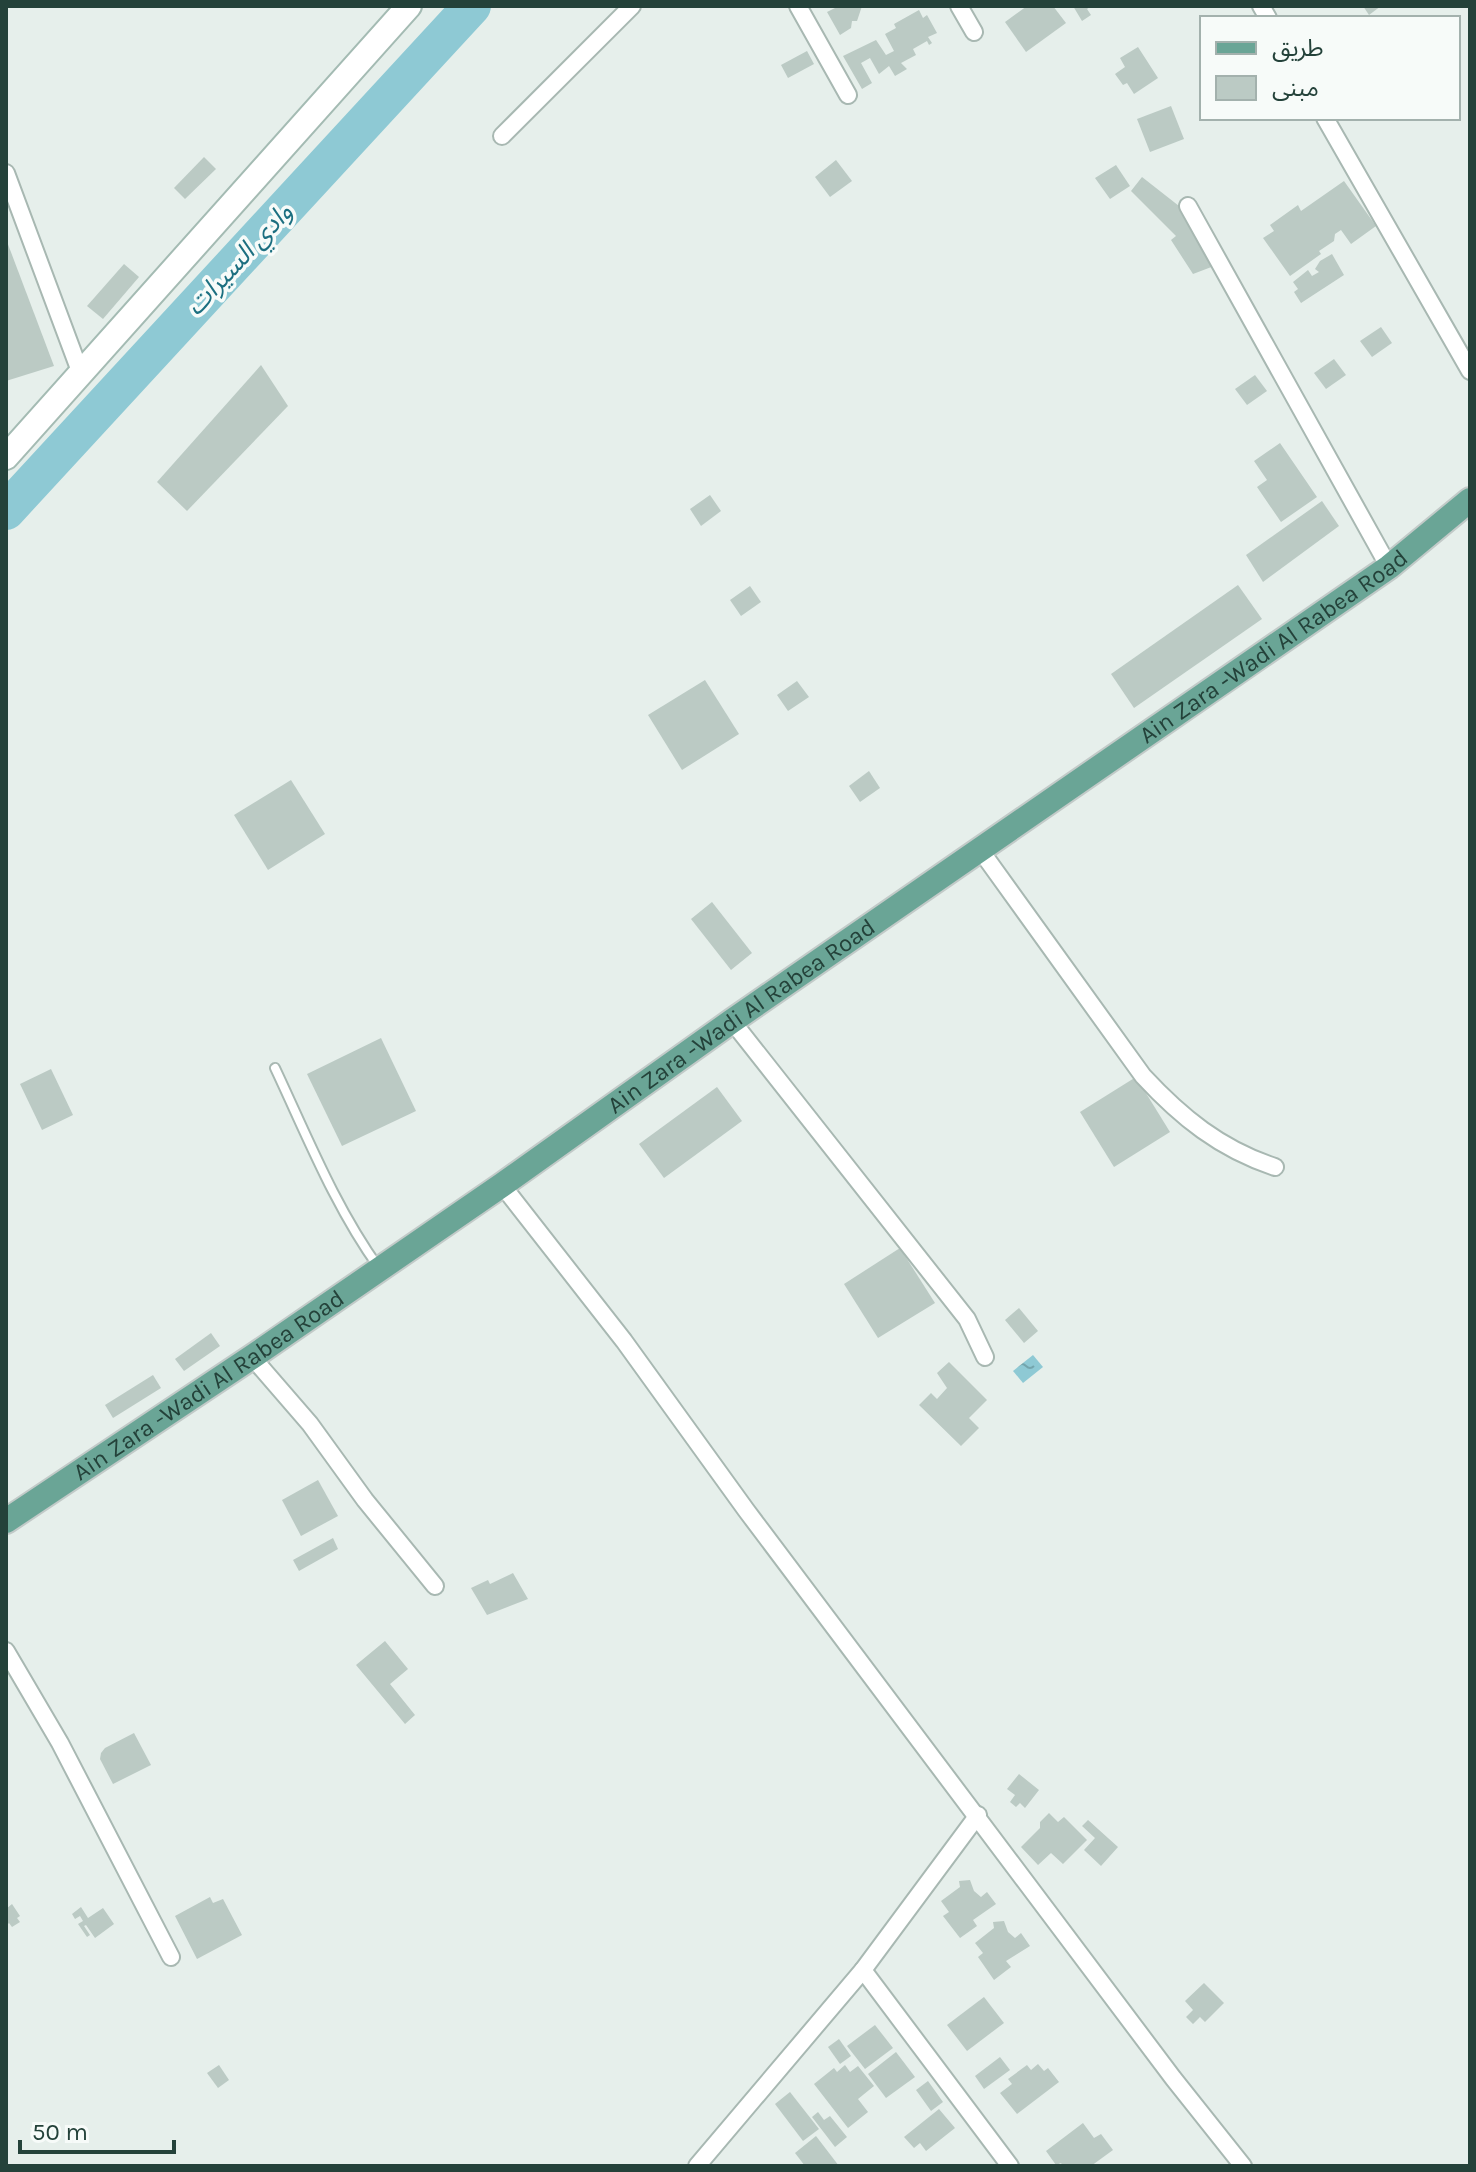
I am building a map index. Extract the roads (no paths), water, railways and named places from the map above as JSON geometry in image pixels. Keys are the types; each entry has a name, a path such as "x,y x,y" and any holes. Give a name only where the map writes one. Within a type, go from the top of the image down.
{"main road":[{"path":"6,457 409,6"},
{"name":"Ain Zara -Wadi Al Rabea Road","path":"6,1521 502,1185 732,1021 1389,567 1470,500"}],"street":[{"path":"502,136 632,6"},
{"path":"798,6 848,95"},
{"path":"959,6 974,32"},
{"path":"1326,120 1470,371"},
{"path":"6,173 81,374"},
{"path":"1188,206 1389,567"},
{"path":"981,851 1143,1076 1173,1108 1205,1133 1248,1158 1275,1167"},
{"path":"732,1021 967,1319 985,1357"},
{"path":"502,1185 624,1341 746,1510 1173,2078 1243,2166"},
{"path":"252,1357 297,1408 365,1500 435,1586"},
{"path":"6,1651 60,1743 171,1957"},
{"path":"697,2166 863,1970 978,1815"},
{"path":"863,1970 1010,2166"}],"lane":[{"path":"275,1068 335,1198 380,1269"}],"water":[{"path":"1033,1355 1043,1367 1023,1383 1013,1371"}],"waterway":[{"name":"وادي السيرات","path":"6,511 472,6"}]}
